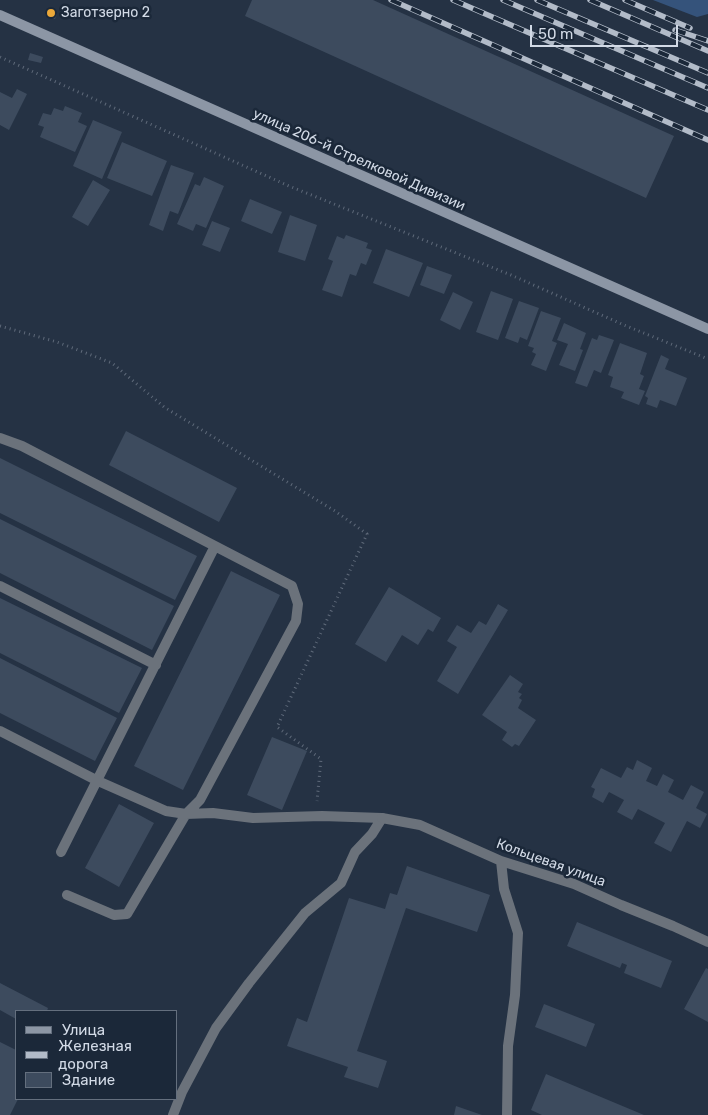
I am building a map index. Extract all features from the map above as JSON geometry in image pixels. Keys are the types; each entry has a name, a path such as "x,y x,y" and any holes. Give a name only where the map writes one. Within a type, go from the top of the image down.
{"main road":[{"name":"улица 206-й Стрелковой Дивизии","path":"0,15 708,329"}],"street":[{"path":"0,438 22,446 292,586 298,604 296,621 210,783 200,800 186,814 127,914 114,915 67,895"},
{"path":"61,852 215,546"},
{"path":"0,586 156,664"},
{"name":"Кольцевая улица","path":"0,731 98,781 166,812 186,814 213,813 253,818 316,816 382,818 420,825 501,861 574,884 620,906 673,926 708,942"},
{"path":"173,1115 182,1092 216,1028 305,913 341,883 355,852 372,834 382,818"},
{"path":"501,861 504,889 518,933 515,995 508,1046 507,1115"}],"path":[{"path":"0,57 289,186 511,276 708,359"},
{"path":"0,326 57,342 112,363 164,407 336,511 367,534 277,727 321,759 316,816"}],"shaded area":[{"path":"653,0 708,0 708,14 697,17"}],"building":[{"path":"252,0 373,0 674,136 646,198 245,16"},
{"path":"48,10 57,14 55,19 45,15"},
{"path":"30,53 43,57 41,63 28,60"},
{"path":"17,89 27,94 9,130 0,125 0,92 12,98"},
{"path":"65,106 82,113 78,122 87,126 75,152 40,137 44,127 38,125 43,113 51,115 54,108 63,111"},
{"path":"93,120 122,132 102,179 73,166"},
{"path":"122,142 167,161 152,196 107,178"},
{"path":"171,165 194,173 178,214 170,211 163,231 149,225"},
{"path":"204,177 224,186 206,228 196,224 193,231 177,224 195,184 200,186"},
{"path":"93,180 110,190 88,226 72,217"},
{"path":"250,199 282,212 272,234 241,221"},
{"path":"290,215 317,225 305,261 278,252"},
{"path":"212,221 230,228 220,252 202,245"},
{"path":"346,235 368,243 366,248 372,250 366,265 361,263 356,276 350,274 342,297 322,290 333,261 328,259 337,236 344,239"},
{"path":"386,249 423,263 409,297 373,283"},
{"path":"427,266 452,275 444,294 420,285"},
{"path":"491,291 513,299 498,340 476,332"},
{"path":"453,292 473,302 460,330 440,320"},
{"path":"519,301 539,308 527,340 520,337 518,343 505,338"},
{"path":"541,311 561,318 552,341 557,343 546,371 531,365 536,354 532,352 534,348 528,346"},
{"path":"564,323 586,333 580,349 583,350 575,371 559,365 568,344 557,340"},
{"path":"599,335 614,340 601,373 594,370 587,387 575,383 592,338 597,340"},
{"path":"620,343 647,353 640,374 644,376 639,389 645,391 639,405 621,398 624,392 610,387 613,377 608,375"},
{"path":"661,355 669,359 665,369 687,378 676,406 660,400 657,408 646,404 648,398 645,396"},
{"path":"126,431 237,488 219,522 109,465"},
{"path":"0,458 197,556 175,600 0,513"},
{"path":"0,519 174,606 152,650 0,573"},
{"path":"231,571 280,595 183,790 134,766"},
{"path":"389,587 441,618 433,632 428,629 418,645 402,635 386,662 355,644"},
{"path":"0,598 142,668 119,713 0,653"},
{"path":"498,604 508,610 458,694 437,681 457,647 447,641 457,625 471,633 479,621 486,625"},
{"path":"0,658 117,718 95,761 0,713"},
{"path":"510,675 523,684 518,692 522,694 519,698 522,700 518,708 536,720 519,746 515,744 512,747 502,740 507,732 482,715"},
{"path":"272,737 307,751 282,810 247,795"},
{"path":"637,760 652,768 646,781 657,786 663,774 674,780 668,792 683,800 691,785 704,792 696,808 707,814 700,828 687,821 671,852 654,843 665,823 638,809 632,820 617,812 624,800 609,792 603,803 592,797 595,789 591,787 601,768 621,778 627,767 633,770"},
{"path":"119,804 154,823 119,887 85,868"},
{"path":"407,866 490,895 477,932 406,908 357,1051 387,1061 378,1088 344,1077 348,1067 287,1046 297,1018 307,1022 349,898 385,909 390,893 397,895"},
{"path":"577,922 672,961 661,988 624,973 627,965 622,963 620,968 567,946"},
{"path":"706,968 708,969 708,1022 684,1009"},
{"path":"0,983 48,1008 47,1010 15,1010 15,1018 0,1010"},
{"path":"544,1004 595,1024 586,1047 535,1027"},
{"path":"0,1042 15,1050 15,1100 18,1100 10,1115 0,1115"},
{"path":"546,1074 644,1115 542,1115 531,1110"},
{"path":"456,1106 482,1115 454,1115"}],"railway":[{"path":"391,0 708,140"},
{"path":"453,0 708,110"},
{"path":"503,0 708,88"},
{"path":"537,0 708,73"},
{"path":"590,0 708,51"},
{"path":"625,0 690,28"},
{"path":"675,30 708,41"}],"place":[{"name":"Заготзерно 2","path":"51,13"}]}
